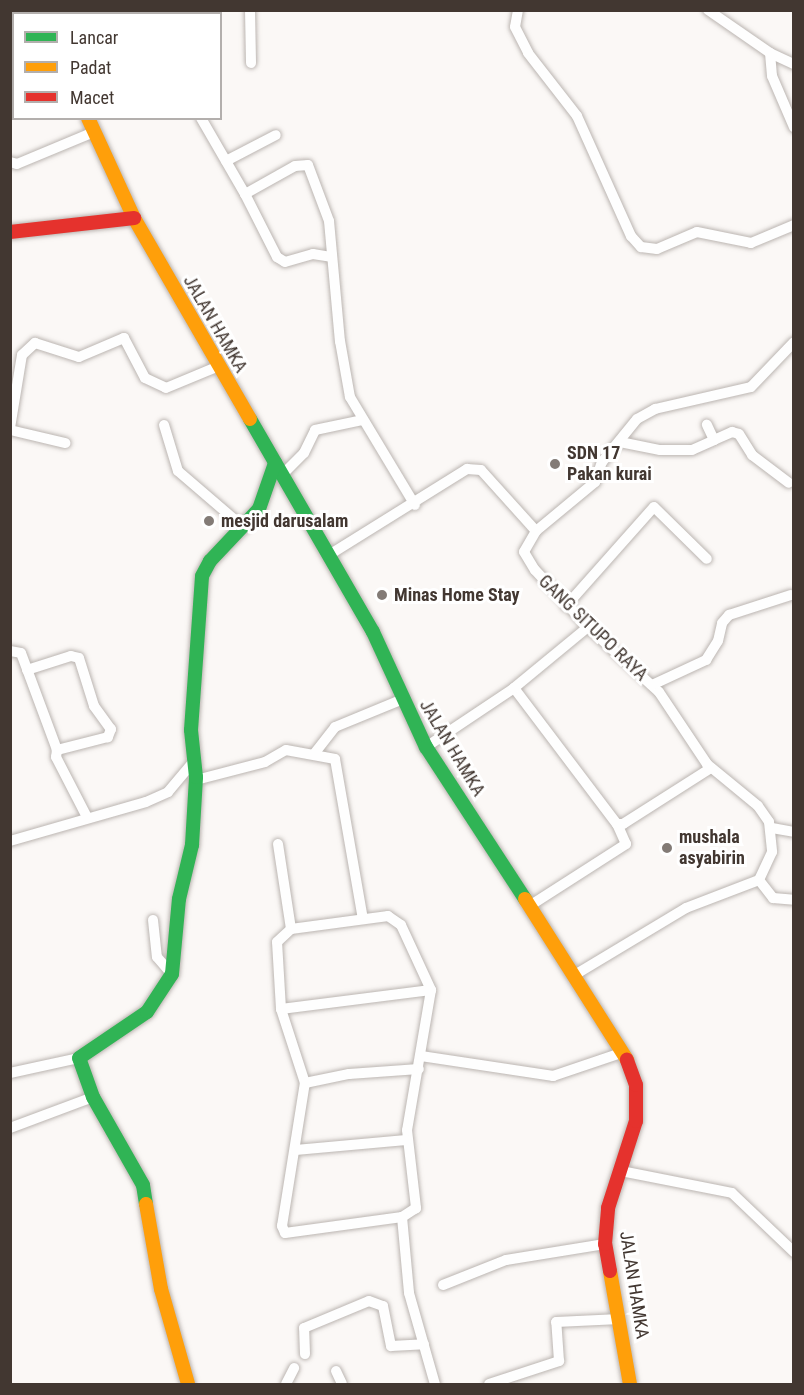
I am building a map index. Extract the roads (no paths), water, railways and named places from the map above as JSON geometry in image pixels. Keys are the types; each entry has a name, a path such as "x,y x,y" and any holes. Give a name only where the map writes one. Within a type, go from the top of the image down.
{"street":[{"path":"250,10 251,63"},
{"path":"518,10 515,27 528,53 577,116 631,236 641,247 657,249 697,232 751,243 794,225"},
{"path":"708,10 770,53 794,64"},
{"path":"770,53 772,76 794,127"},
{"name":"JALAN HAMKA","path":"89,120 134,218 373,632 426,747 576,974 624,1052 638,1101 632,1138 608,1208 605,1244 630,1384"},
{"path":"202,120 245,194 277,257 285,262 313,254 331,257"},
{"path":"10,162 17,164 94,132"},
{"path":"226,161 276,135"},
{"path":"245,194 295,166 308,165 329,221 346,384 362,420 415,505"},
{"path":"10,232 134,218"},
{"path":"64,443 10,429 22,355 29,345 42,344 79,357 124,338 146,378 166,388 219,366"},
{"path":"329,555 415,505 467,469 475,468 498,484 536,531 595,482 602,462 638,419 655,409 751,387 794,342"},
{"path":"10,1073 79,1058 147,1012 172,974 179,899 192,845 195,780 191,730 202,576 210,561 243,527 264,499 279,469 304,453 315,429 362,420"},
{"path":"164,425 178,471 243,527"},
{"path":"707,425 714,440"},
{"path":"620,442 682,452 704,447 732,432 739,434 752,455 789,483"},
{"path":"566,606 654,507 706,559"},
{"name":"GANG SITUPO RAYA","path":"536,531 524,548 526,559 566,606 652,685 711,768 758,806 772,828"},
{"path":"652,685 706,660 718,641 722,623 729,615 791,595"},
{"path":"426,747 514,688 588,627"},
{"path":"10,651 21,653 57,750 56,757 87,817"},
{"path":"25,663 71,656 79,658 94,706 111,729 108,737 57,750"},
{"path":"514,688 617,824 626,844 531,905"},
{"path":"314,754 335,727 403,699"},
{"path":"195,780 265,762 286,750 332,757 337,763 363,920"},
{"path":"10,841 166,793 194,761"},
{"path":"617,824 623,824 711,768"},
{"path":"576,974 686,908 759,880 772,852 772,828 794,832"},
{"path":"278,844 291,929"},
{"path":"759,880 772,898 794,900"},
{"path":"395,918 431,990 407,1140 417,1200 416,1208 402,1217 285,1233 282,1226 305,1083 281,1009 276,951 282,934 291,929 395,918"},
{"path":"153,920 157,957 172,974"},
{"path":"281,1009 431,990"},
{"path":"421,1056 553,1076 624,1052"},
{"path":"79,1058 93,1097 143,1185 160,1289 188,1384"},
{"path":"305,1083 357,1073 419,1068"},
{"path":"10,1128 93,1097"},
{"path":"295,1150 407,1140"},
{"path":"621,1170 732,1192 794,1252"},
{"path":"402,1217 409,1293 435,1384"},
{"path":"443,1285 506,1260 605,1244"},
{"path":"305,1354 304,1328 369,1301 383,1306 391,1346 424,1344"},
{"path":"489,1384 559,1361 556,1322 620,1319"},
{"path":"286,1384 294,1368"},
{"path":"336,1371 342,1384"}],"place":[{"name":"SDN 17 Pakan kurai","path":"555,464"},
{"name":"mesjid darusalam","path":"209,521"},
{"name":"Minas Home Stay","path":"382,595"},
{"name":"mushala asyabirin","path":"667,848"}]}
